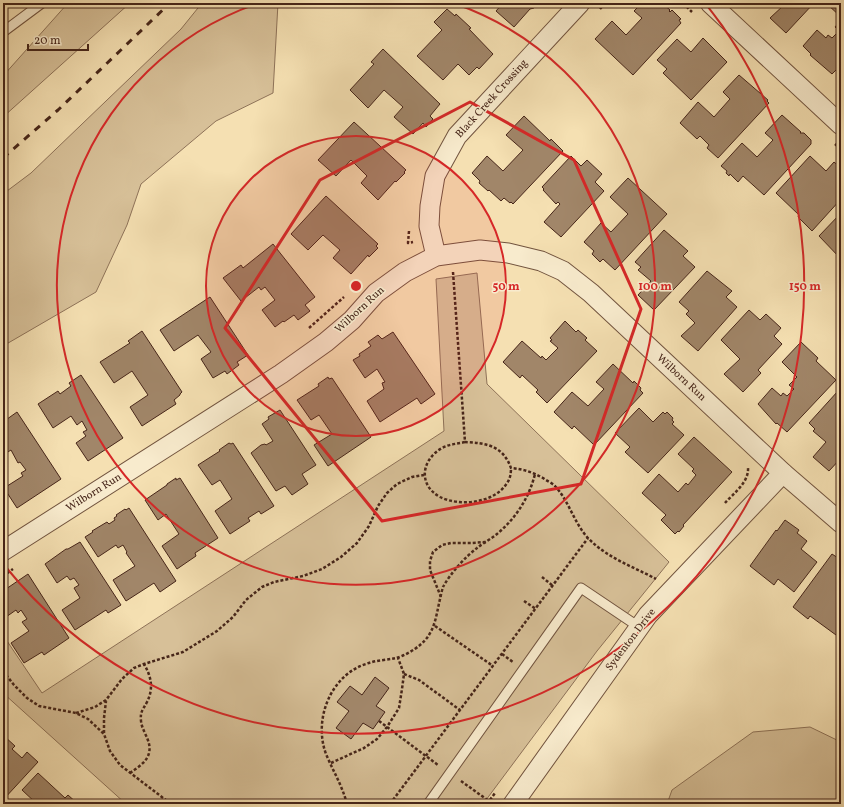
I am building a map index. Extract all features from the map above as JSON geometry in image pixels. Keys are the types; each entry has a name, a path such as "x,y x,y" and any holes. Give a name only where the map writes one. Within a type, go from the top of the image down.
{"street":[{"name":"Black Creek Crossing","path":"436,256 429,226 430,206 435,176 457,136 580,3"},
{"path":"710,3 841,125"},
{"name":"Wilborn Run","path":"3,551 281,374 326,342 352,320 376,293 405,272 436,256 480,250 508,253 541,261 563,271 591,293 776,480 841,523"},
{"name":"Sydenton Drive","path":"513,804 639,627 776,480"}],"lane":[{"path":"3,32 42,3"},
{"path":"428,804 581,588 639,627"}],"path":[{"path":"599,9 605,3"},
{"path":"405,250 408,243"},
{"path":"447,273 460,271"},
{"path":"453,272 465,442"},
{"path":"306,330 345,296"},
{"path":"465,442 490,445 503,453 511,468 510,477 507,484 496,494 484,500 468,502 450,500 440,496 428,484 424,475 428,461 433,454 450,445 465,442"},
{"path":"748,466 776,480"},
{"path":"511,468 523,469 535,474 555,486 575,520 588,538 616,559 656,578"},
{"path":"347,804 338,778 324,748 322,729 323,716 330,694 339,682 349,673 366,664 398,658 421,644 434,626 443,587 459,565 476,549 501,530 524,503 531,488 535,474"},
{"path":"76,713 94,707 106,700 122,679 134,668 182,652 217,631 228,622 246,600 262,587 274,582 303,576 322,569 341,557 357,543 369,526 378,506 387,493 397,484 412,477 424,475"},
{"path":"390,804 588,538"},
{"path":"441,597 430,570 430,561 433,552 442,545 451,543 486,542"},
{"path":"3,576 16,567"},
{"path":"542,577 553,586"},
{"path":"524,602 536,609"},
{"path":"434,626 493,666"},
{"path":"331,763 364,748 377,739 387,727 399,708 404,674 398,658"},
{"path":"130,773 138,768 147,758 150,747 141,726 141,710 147,701 152,683 150,674 144,664"},
{"path":"3,671 27,698 39,706 76,713 88,719 104,734"},
{"path":"404,674 419,680 460,710"},
{"path":"106,700 104,734 110,751 120,765 171,804"},
{"path":"379,721 492,804"}],"highlighted area":[{"path":"470,102 574,160 641,309 581,484 382,521 225,328 320,180"}],"shaded area":[{"path":"68,3 130,3 3,117 3,76"},
{"path":"202,3 278,3 273,93 216,121 141,184 127,225 96,292 3,346 3,194 31,173 181,29"},
{"path":"477,273 487,384 669,562 597,651 483,804 126,804 3,693 3,635 42,693 444,431 436,279"},
{"path":"810,727 841,742 841,804 667,804 672,790 753,732"}],"building":[{"path":"503,3 539,3 534,8 530,9 514,27 496,11"},
{"path":"642,3 662,3 670,10 670,12 672,10 681,19 679,20 681,23 633,75 595,39 612,21 626,35 642,18 634,11"},
{"path":"781,3 814,3 786,33 770,18 784,5"},
{"path":"841,3 841,17 827,4"},
{"path":"447,9 455,16 456,14 471,28 469,29 493,54 479,69 477,67 469,75 458,64 443,80 417,56 442,30 434,22"},
{"path":"841,20 841,65 832,74 810,55 811,54 803,46 817,30 826,38 828,35 832,38 839,31 835,27"},
{"path":"703,38 727,62 691,100 663,73 667,69 657,60 677,39 691,52"},
{"path":"383,49 440,104 430,116 433,119 426,127 423,123 413,134 394,117 403,107 384,90 368,108 350,90 374,64 371,62"},
{"path":"739,75 768,100 767,101 769,103 718,158 707,148 709,145 700,136 697,139 680,123 698,102 714,117 730,99 723,92"},
{"path":"782,115 801,132 800,133 804,133 811,140 811,144 764,195 743,176 738,182 730,174 729,176 726,173 727,171 721,166 742,143 757,157 773,140 765,133"},
{"path":"524,116 550,141 551,139 563,151 513,204 504,198 501,201 479,183 480,181 472,173 487,156 503,171 523,150 506,135"},
{"path":"354,122 406,170 404,172 405,173 396,182 395,181 378,200 361,183 367,176 351,160 336,176 318,160"},
{"path":"571,156 581,166 587,160 602,174 595,182 604,191 561,237 544,222 560,204 558,202 556,204 542,187"},
{"path":"810,156 826,171 834,162 841,168 841,199 812,231 798,217 799,215 776,193"},
{"path":"628,178 667,214 615,270 603,259 600,262 592,254 594,251 584,242 601,223 611,232 628,214 610,197"},
{"path":"326,196 378,244 376,246 378,248 369,257 368,255 351,274 333,258 340,250 323,235 308,250 291,234"},
{"path":"841,213 841,259 819,236"},
{"path":"664,230 688,251 683,256 695,267 654,310 638,295 651,281 638,270 641,267 635,262"},
{"path":"273,244 315,297 305,305 310,311 298,320 294,315 275,327 262,310 275,300 265,287 261,290 259,287 241,301 223,278 241,265 243,268"},
{"path":"707,271 732,291 726,297 737,307 698,351 681,336 695,323 686,314 689,311 679,302"},
{"path":"210,297 248,355 237,362 239,365 227,374 225,371 213,378 201,359 211,352 198,335 174,351 160,330"},
{"path":"749,310 760,320 766,314 781,328 774,336 782,344 758,370 761,373 743,392 724,374 740,359 721,340"},
{"path":"565,321 576,332 578,330 587,338 585,340 597,351 547,403 536,392 538,390 522,375 520,378 503,362 522,341 541,358 542,356 546,360 558,348 550,341 552,340 550,338"},
{"path":"142,331 182,392 174,400 176,404 142,426 130,407 148,395 132,371 114,383 100,362 130,343 128,341"},
{"path":"393,332 435,394 421,404 417,398 380,422 367,401 384,389 382,383 385,382 377,369 365,378 353,360 371,346 368,342 378,335 382,339"},
{"path":"801,342 818,358 816,361 836,380 787,432 777,423 776,424 758,404 772,388 781,396 783,393 787,396 794,389 789,385 797,377 782,362"},
{"path":"613,364 633,383 634,381 641,388 640,390 643,393 594,445 574,426 572,429 554,412 572,392 588,406 604,389 596,382"},
{"path":"81,375 123,438 88,461 76,443 86,436 83,432 87,430 82,421 77,425 71,416 53,428 38,404 58,391 60,394 71,386 69,383"},
{"path":"328,377 329,379 332,378 371,437 328,466 314,445 332,434 319,415 311,420 297,400 319,386 318,384"},
{"path":"838,391 841,394 841,458 829,471 813,457 826,442 813,431 815,429 809,423"},
{"path":"639,408 653,422 663,412 665,414 667,412 673,418 672,420 674,422 672,424 684,435 648,473 625,452 630,447 615,433"},
{"path":"280,410 316,465 302,474 308,484 292,495 285,486 276,491 251,453 261,445 266,445 273,441 262,424 269,419 268,417"},
{"path":"17,412 61,479 17,508 4,488 23,476 21,473 26,470 20,462 18,463 11,450 3,455 3,422"},
{"path":"694,437 732,472 683,525 684,526 679,532 678,531 675,534 661,520 666,515 642,493 659,474 678,492 686,483 688,485 696,475 692,471 694,469 678,454"},
{"path":"229,443 233,443 274,506 261,514 259,511 248,518 250,521 230,534 215,511 232,499 220,480 212,485 198,465 220,451 219,450"},
{"path":"176,478 176,480 180,478 218,538 195,553 196,556 177,569 162,546 179,534 166,514 158,520 145,500"},
{"path":"129,508 176,581 160,592 154,583 126,601 113,580 135,566 126,553 127,552 123,545 118,548 116,545 98,557 85,537 107,522 109,524 115,520 114,518 117,516 116,515"},
{"path":"785,520 799,530 797,533 807,541 801,549 817,562 794,592 778,579 774,585 750,566"},
{"path":"80,542 121,605 108,613 106,610 75,630 62,610 80,598 74,588 79,585 74,578 70,580 67,576 57,583 45,564 66,549"},
{"path":"832,554 841,560 841,628 836,635 810,616 808,619 793,607"},
{"path":"28,574 69,638 44,655 42,652 24,663 11,643 29,631 22,622 27,619 21,610 18,613 16,610 6,617 3,613 3,591"},
{"path":"375,677 389,688 376,706 385,712 373,729 363,723 351,739 336,728 349,711 337,702 350,686 362,695"},
{"path":"3,735 15,746 12,749 22,758 27,752 38,762 3,800"},
{"path":"38,773 65,798 68,795 78,804 37,804 22,790"}],"railway":[{"path":"3,158 58,110 170,3"}]}
